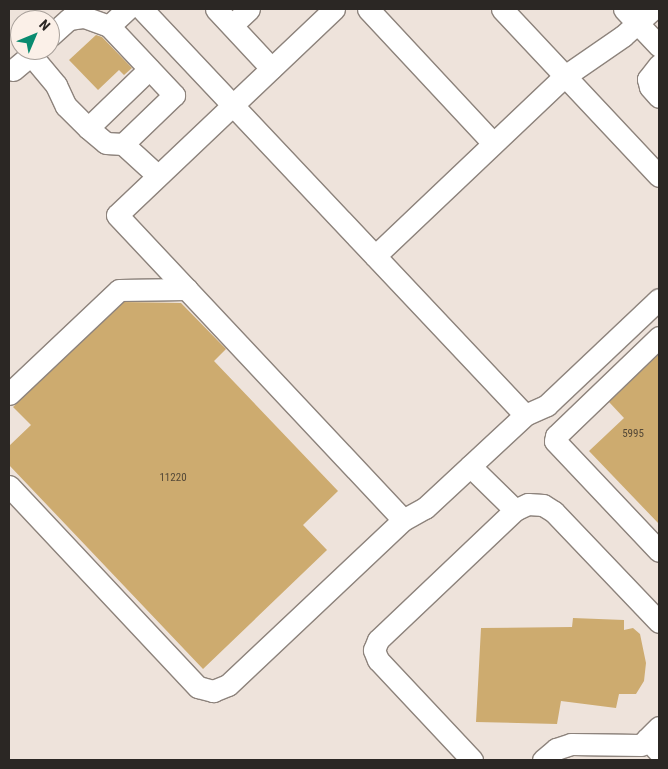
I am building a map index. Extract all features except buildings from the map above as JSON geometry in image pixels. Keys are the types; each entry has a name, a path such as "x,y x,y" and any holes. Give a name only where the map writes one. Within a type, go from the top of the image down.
{"lane":[{"path":"109,26 127,9"},
{"path":"142,9 525,415"},
{"path":"216,9 272,68"},
{"path":"232,26 249,9"},
{"path":"334,9 117,215 403,520"},
{"path":"368,9 493,142"},
{"path":"502,9 544,41 565,76 659,176"},
{"path":"375,256 493,142 631,16 653,9"},
{"path":"60,27 69,19 84,16 109,26 174,95 123,144"},
{"path":"631,16 659,46"},
{"path":"13,70 24,60"},
{"path":"39,60 56,85 66,106 88,128 106,143 123,144 157,175"},
{"path":"659,65 648,79 650,87 659,97"},
{"path":"88,128 149,69"},
{"path":"9,394 119,290 187,289"},
{"path":"9,486 198,687 213,691 228,685 403,520 425,508 525,415 547,404 659,299"},
{"path":"659,337 556,436 555,441 659,551"},
{"path":"470,466 515,510"},
{"path":"472,760 378,660 374,650 378,640 515,510 528,504 543,505 554,512 659,622"},
{"path":"543,760 556,749 570,744 641,745 655,739"}]}
